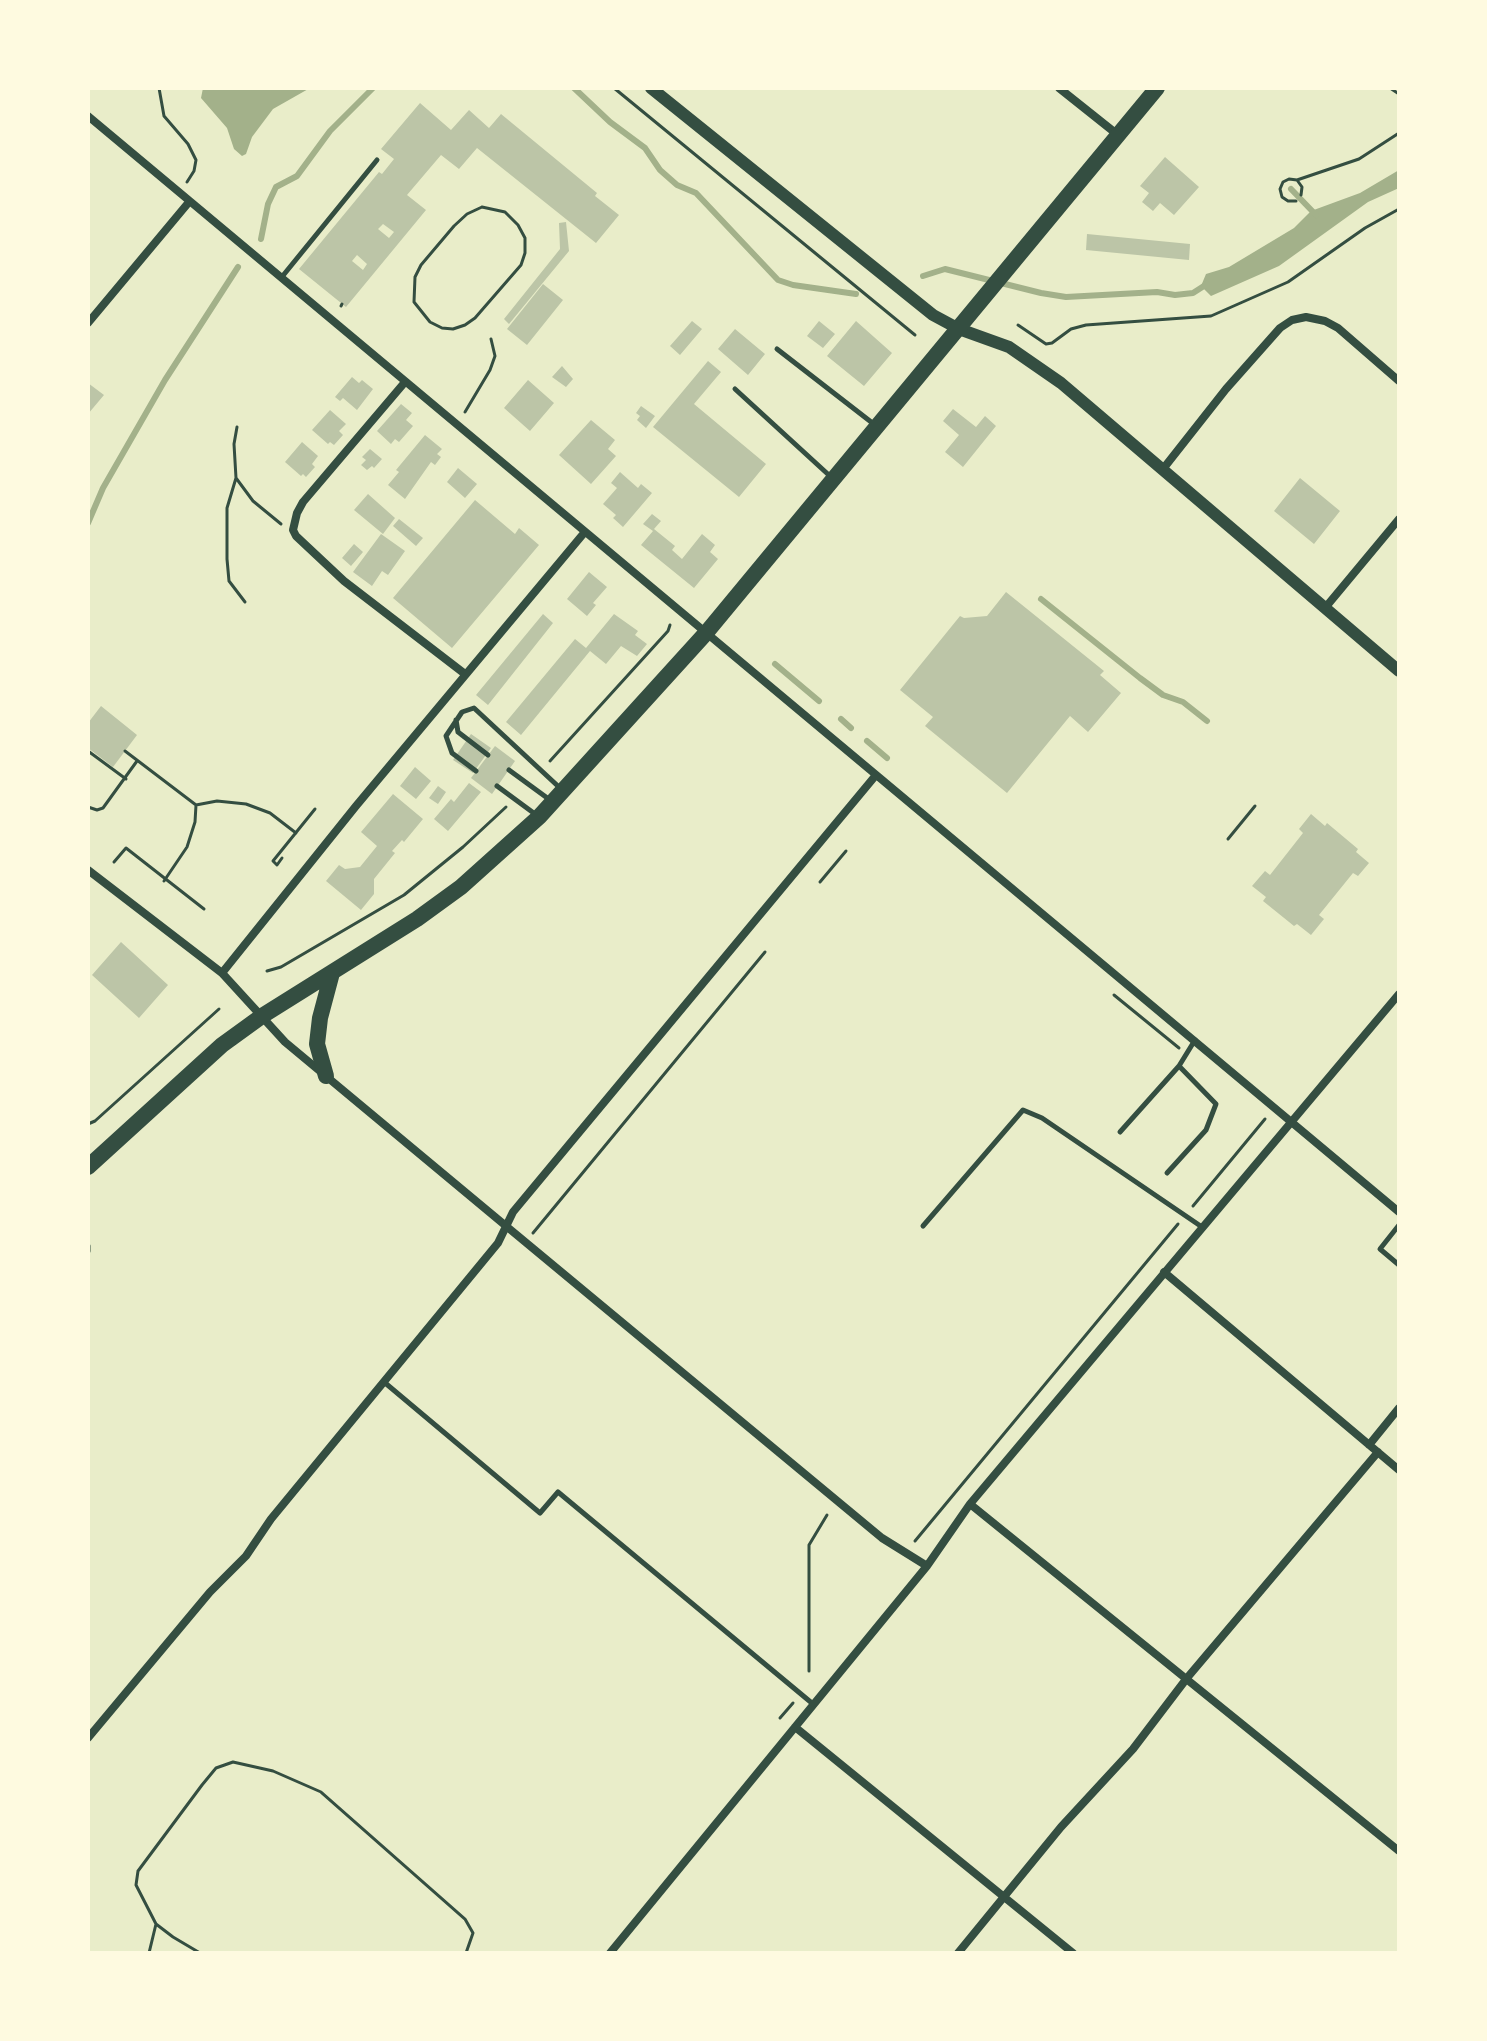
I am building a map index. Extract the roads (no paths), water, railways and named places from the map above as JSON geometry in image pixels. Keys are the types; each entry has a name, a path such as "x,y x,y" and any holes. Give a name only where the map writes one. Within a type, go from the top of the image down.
{"main road":[{"path":"88,1167 185,1077 262,1016 417,919 461,887 539,817 706,633 1157,88"},
{"path":"326,1076 317,1044 332,973"}],"street":[{"path":"651,88 922,306 959,329 1025,355 1399,671"},
{"path":"1059,88 1118,135"},
{"path":"88,116 1399,1212"},
{"path":"88,323 189,202"},
{"path":"1163,469 1235,378 1280,328 1292,320 1306,317 1325,321 1345,334 1399,381"},
{"path":"405,382 315,487 293,524 296,536 344,581 465,674"},
{"path":"1325,608 1399,519"},
{"path":"222,973 584,533"},
{"path":"88,1738 210,1592 246,1556 271,1519 498,1243 513,1212 876,775"},
{"path":"88,870 222,973 285,1042 882,1538 927,1566"},
{"path":"610,1953 927,1566 970,1504 1399,994"},
{"path":"1164,1272 1399,1470"},
{"path":"1369,1445 1399,1408"},
{"path":"958,1953 1061,1827 1133,1749 1187,1678 1378,1452"},
{"path":"970,1504 1399,1851"},
{"path":"795,1727 1073,1953"}],"lane":[{"path":"280,278 377,160"},
{"path":"777,349 877,427"},
{"path":"735,389 834,479"},
{"path":"476,771 448,748 446,736 456,719 469,709 481,712 541,770 558,797"},
{"path":"456,719 458,732 488,755"},
{"path":"509,770 558,797"},
{"path":"497,786 539,817"},
{"path":"1120,1132 1179,1066 1196,1040"},
{"path":"1167,1173 1206,1130 1216,1104 1179,1066"},
{"path":"923,1226 1023,1110 1042,1118 1202,1227"},
{"path":"1399,1225 1380,1249 1399,1265"},
{"path":"384,1382 540,1513 558,1492 813,1704"}],"waterway":[{"path":"261,239 268,204 276,187 297,176 330,131 373,88"},
{"path":"574,88 610,122 645,148 660,170 677,185 696,193 778,280 856,294"},
{"path":"1291,189 1316,215"},
{"path":"88,523 103,488 165,380 238,267"},
{"path":"923,276 945,269 1066,297 1157,292 1175,295 1193,293 1207,284"},
{"path":"1041,599 1163,695 1183,702 1207,721"},
{"path":"775,664 819,701"},
{"path":"841,719 851,728"},
{"path":"867,741 887,758"}]}
